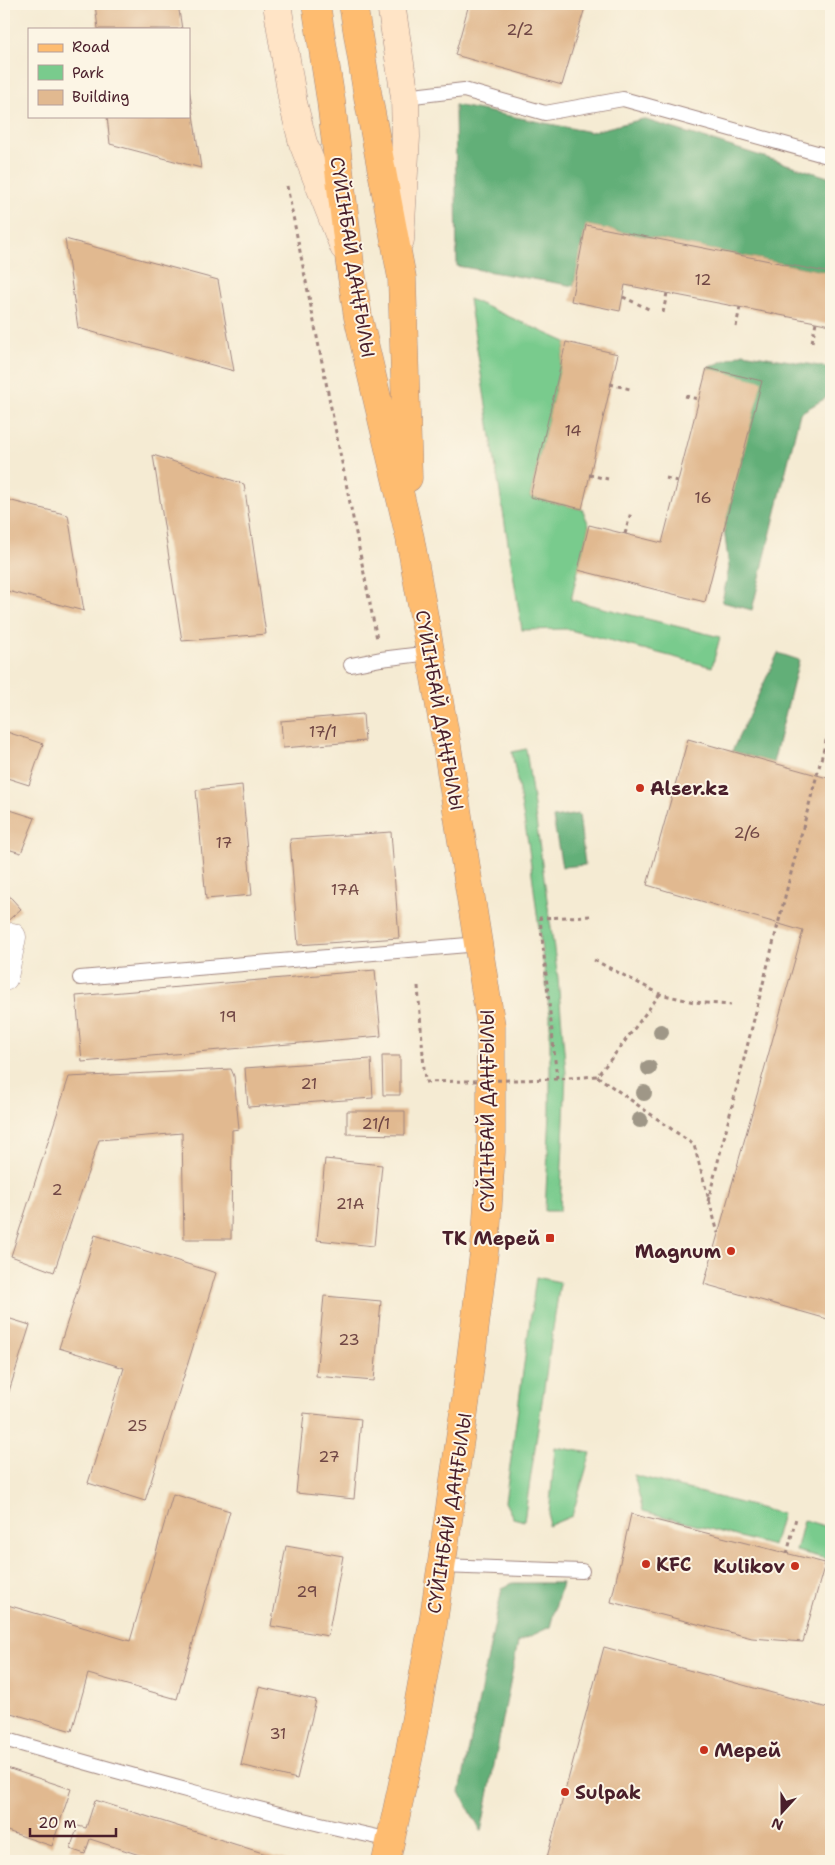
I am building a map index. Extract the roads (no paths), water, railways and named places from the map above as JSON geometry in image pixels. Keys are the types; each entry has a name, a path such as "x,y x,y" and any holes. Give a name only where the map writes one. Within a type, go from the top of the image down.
{"main road":[{"path":"277,4 292,103 303,143 350,264"},
{"name":"СҮЙІНБАЙ ДАҢҒЫЛЫ","path":"316,4 331,101 358,316 410,538 492,1026 491,1152 486,1236 466,1398 441,1566 411,1746 388,1851"},
{"name":"СҮЙІНБАЙ ДАҢҒЫЛЫ","path":"353,4 368,97 402,278 410,538"},
{"path":"391,4 405,97 406,137 399,256"}],"street":[{"path":"4,977 12,937"}],"lane":[{"path":"405,97 464,90 545,113 623,100 831,158"},
{"path":"351,665 381,659 430,654"},
{"path":"80,978 479,944"},
{"path":"441,1566 582,1571"},
{"path":"4,1739 114,1771 333,1827 388,1851"}],"place":[{"name":"Alser.kz","path":"640,788"},
{"name":"ТК Мерей","path":"550,1238"},
{"name":"Magnum","path":"731,1251"},
{"name":"KFC","path":"646,1564"},
{"name":"Kulikov","path":"795,1566"},
{"name":"Мерей","path":"704,1750"},
{"name":"Sulpak","path":"565,1792"}]}
